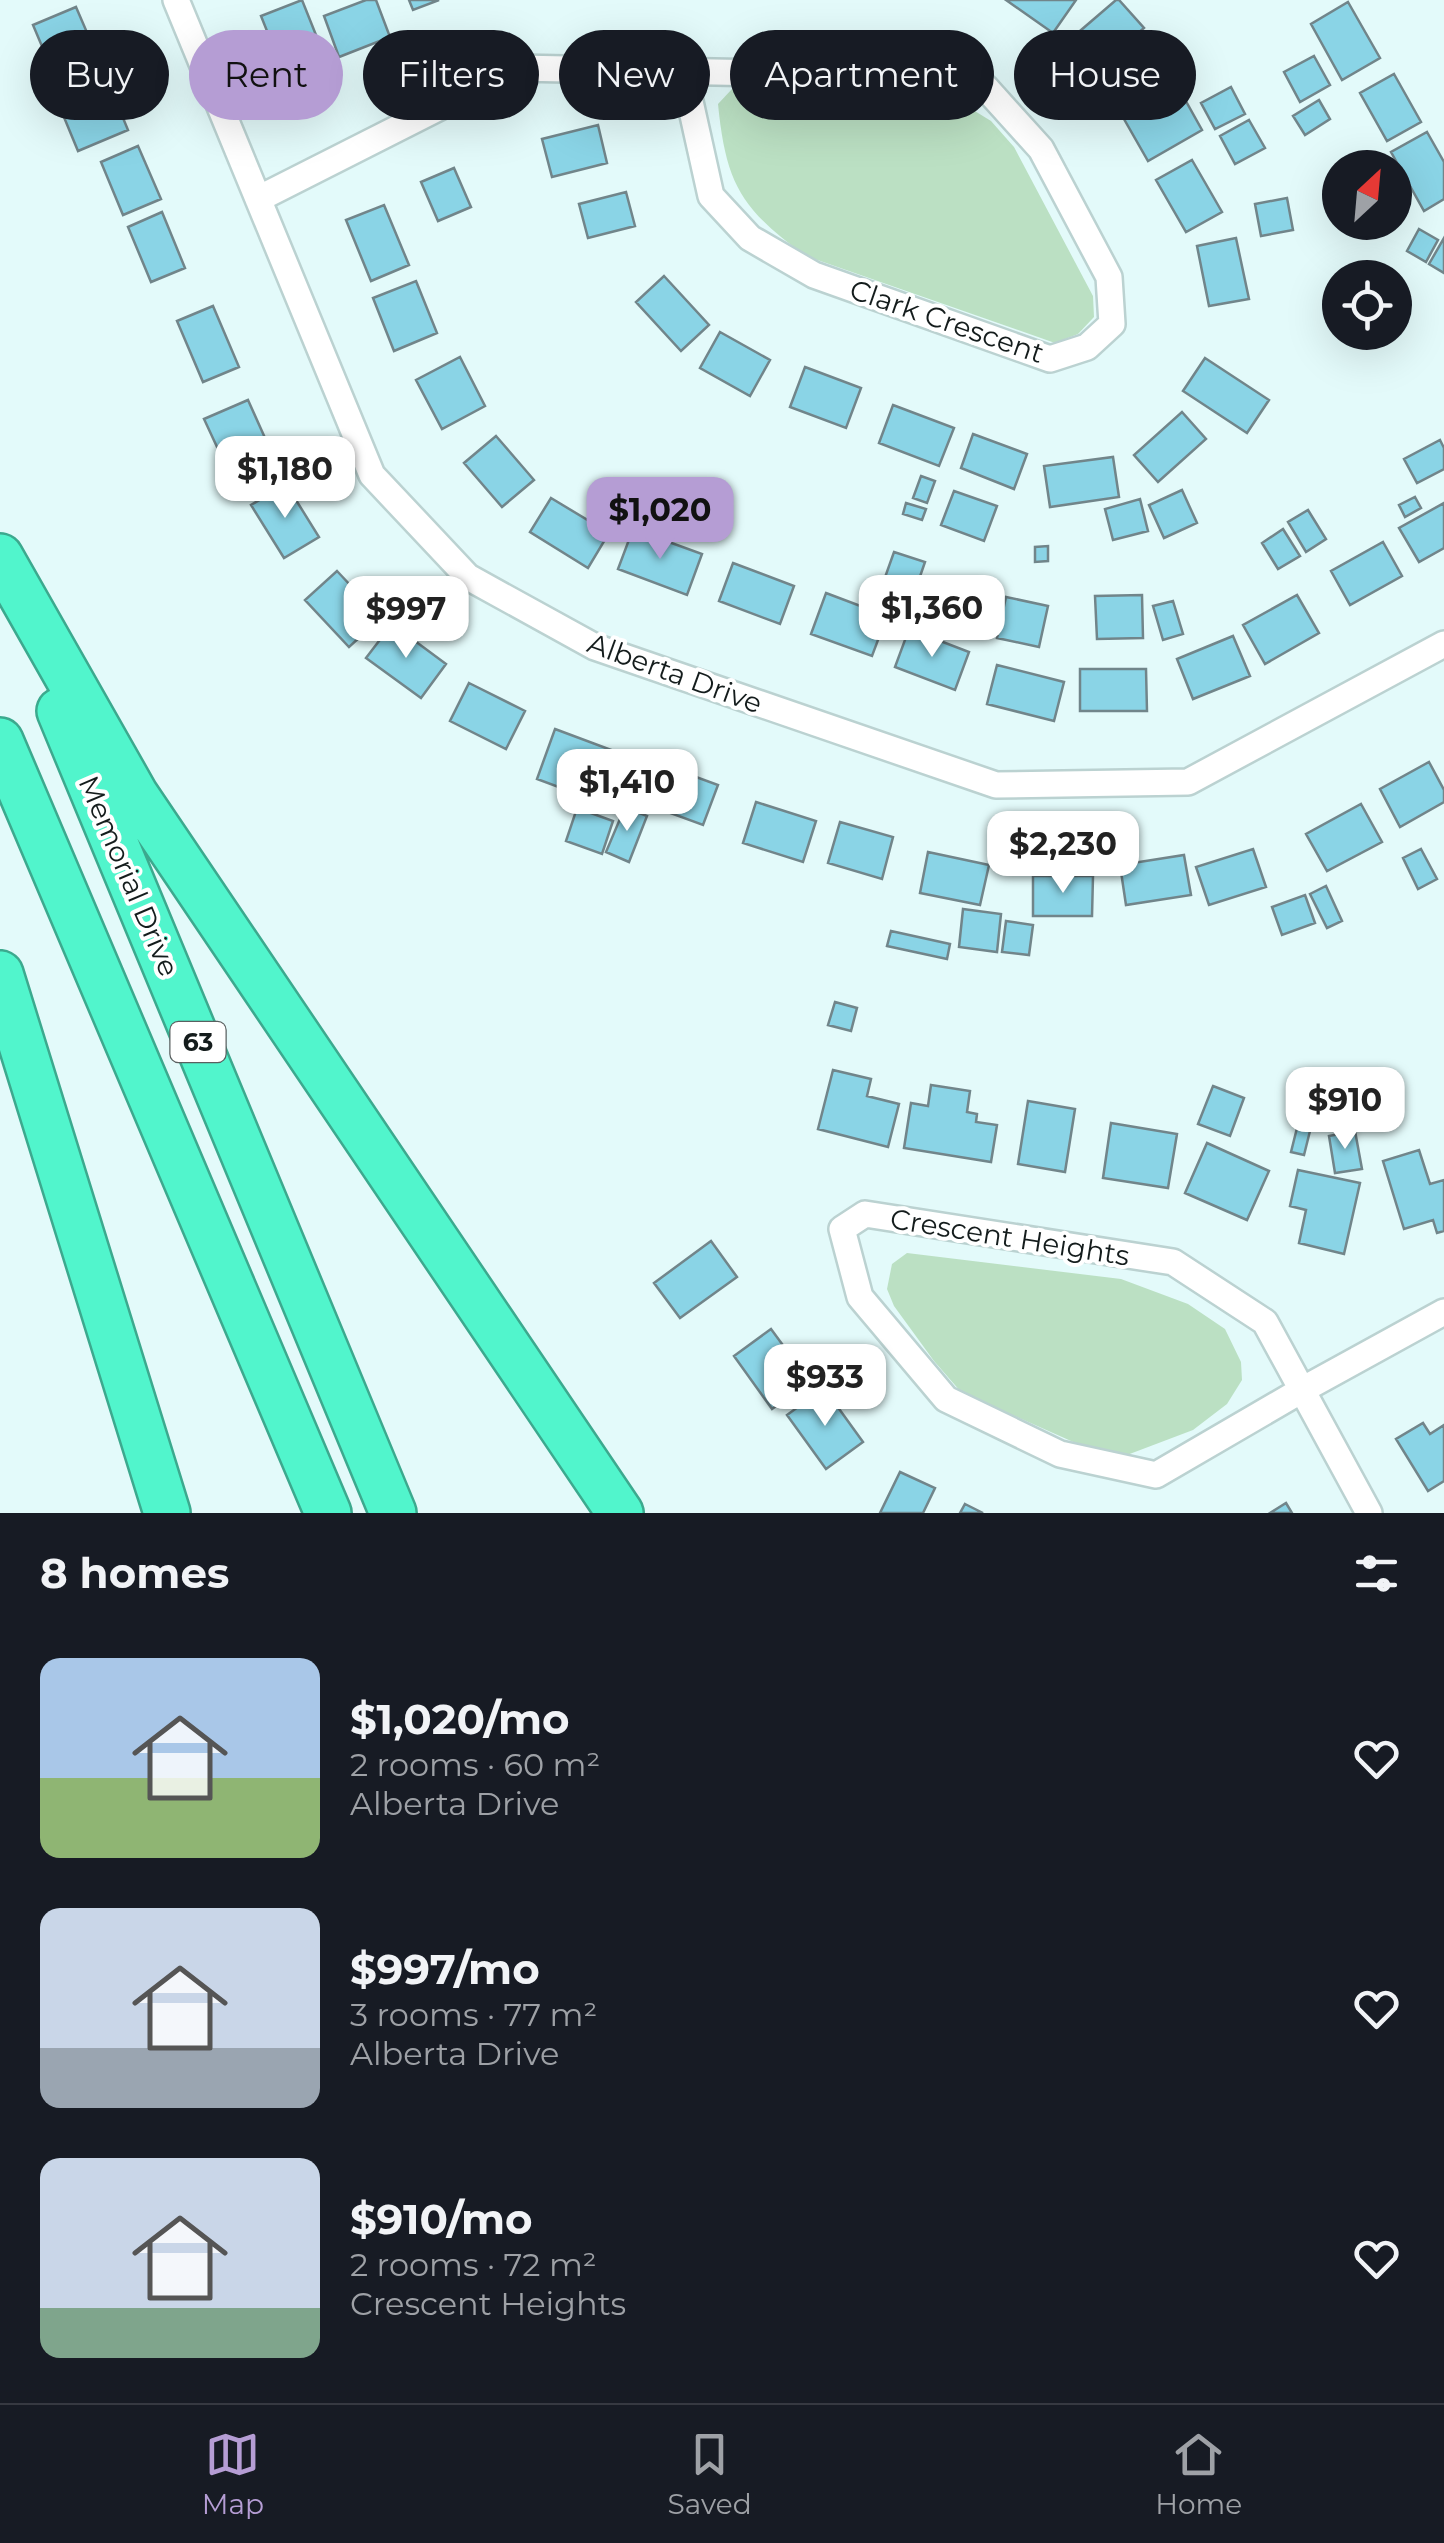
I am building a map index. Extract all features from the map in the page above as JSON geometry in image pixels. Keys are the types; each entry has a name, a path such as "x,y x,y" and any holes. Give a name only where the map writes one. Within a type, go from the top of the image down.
{"highway":[{"path":"0,557 136,795 620,1513"},
{"name":"Memorial Drive","path":"0,573 392,1513"},
{"name":"63","path":"0,741 328,1513"},
{"path":"0,974 168,1513"}],"street":[{"name":"Alberta Drive","path":"176,0 372,474 468,576 595,647 996,785 1188,782 1444,644"},
{"name":"Clark Crescent","path":"258,199 517,68 559,69"},
{"name":"Clark Crescent","path":"683,70 908,76 985,87 1040,149 1075,213 1109,277 1112,324 1087,348 1050,360 814,275 750,238 712,196 683,70"},
{"name":"Crescent Heights","path":"1302,1390 1265,1322 1173,1262 864,1214 842,1229 860,1297 946,1399 1060,1454 1156,1475 1444,1312"},
{"path":"1302,1390 1369,1513"}],"green space":[{"path":"730,91 730,120 989,120 1014,147 1093,296 1094,317 1078,334 1055,343 806,256 766,224 741,192 726,155 718,104"},
{"path":"907,1253 1121,1279 1188,1304 1225,1329 1241,1362 1242,1380 1227,1404 1193,1430 1127,1455 1080,1445 961,1392 894,1306 887,1289 892,1264"}],"building":[{"path":"302,0 314,30 267,30 261,16"},
{"path":"376,0 387,30 363,30 363,48 343,55 343,30 329,30 324,16"},
{"path":"409,0 439,0 413,10"},
{"path":"1006,0 1076,0 1055,30 1049,30"},
{"path":"1116,0 1144,28 1142,30 1081,30"},
{"path":"1348,2 1380,58 1342,80 1311,24"},
{"path":"76,7 86,30 35,30 33,25"},
{"path":"1314,56 1330,85 1300,102 1284,72"},
{"path":"1394,74 1421,122 1387,141 1360,93"},
{"path":"1231,87 1245,114 1215,129 1201,103"},
{"path":"1319,100 1330,119 1305,135 1293,116"},
{"path":"1196,119 1202,130 1148,161 1125,120"},
{"path":"65,120 124,120 128,130 78,151"},
{"path":"1249,120 1265,148 1235,164 1220,136"},
{"path":"598,125 607,163 552,177 542,139"},
{"path":"1427,132 1444,162 1444,199 1424,211 1412,190 1412,150 1395,150"},
{"path":"138,146 161,199 123,215 101,162"},
{"path":"1192,160 1222,212 1186,232 1156,180"},
{"path":"454,168 471,207 438,221 421,182"},
{"path":"626,192 635,226 588,238 579,204"},
{"path":"1287,198 1293,230 1261,236 1255,204"},
{"path":"384,205 409,265 371,281 346,220"},
{"path":"162,212 185,268 151,282 128,227"},
{"path":"1419,229 1438,240 1426,262 1407,251"},
{"path":"1236,238 1249,299 1209,306 1197,246"},
{"path":"1444,238 1444,273 1429,264"},
{"path":"664,276 709,325 681,351 636,302"},
{"path":"416,281 437,333 394,351 373,298"},
{"path":"213,306 239,367 203,382 177,321"},
{"path":"720,332 770,360 750,396 700,368"},
{"path":"460,357 485,406 442,429 416,380"},
{"path":"1205,358 1269,400 1247,433 1183,391"},
{"path":"805,367 861,388 846,428 790,407"},
{"path":"248,400 274,458 231,477 204,419"},
{"path":"893,405 954,428 939,466 879,443"},
{"path":"1182,412 1206,439 1158,482 1134,455"},
{"path":"973,434 1027,454 1014,489 961,468"},
{"path":"496,436 534,480 502,507 464,463"},
{"path":"1440,440 1444,469 1417,483 1404,459"},
{"path":"1113,457 1119,497 1050,507 1044,466"},
{"path":"921,476 935,481 927,503 913,498"},
{"path":"286,484 319,537 284,558 251,505"},
{"path":"1182,490 1197,523 1164,538 1149,505"},
{"path":"954,491 997,506 984,541 941,525"},
{"path":"1415,497 1421,508 1405,517 1399,505"},
{"path":"551,498 609,533 588,568 530,532"},
{"path":"1140,499 1148,531 1113,540 1105,509"},
{"path":"906,503 926,509 922,520 903,514"},
{"path":"1444,503 1444,548 1419,562 1399,528"},
{"path":"1308,510 1326,539 1306,552 1288,522"},
{"path":"633,529 702,554 687,595 618,569"},
{"path":"1283,529 1300,556 1278,569 1262,543"},
{"path":"1383,542 1402,576 1350,605 1331,571"},
{"path":"1048,546 1048,561 1035,562 1035,547"},
{"path":"894,552 925,562 914,594 883,583"},
{"path":"733,563 794,586 780,624 719,601"},
{"path":"337,571 381,618 349,647 305,600"},
{"path":"826,593 887,616 872,656 811,634"},
{"path":"1142,595 1143,638 1097,639 1095,596"},
{"path":"1297,595 1319,633 1265,664 1243,625"},
{"path":"1006,597 1048,606 1039,647 997,638"},
{"path":"1173,601 1183,634 1163,640 1153,606"},
{"path":"392,624 446,664 421,698 366,658"},
{"path":"909,629 969,652 955,690 895,667"},
{"path":"1233,636 1250,676 1193,699 1177,659"},
{"path":"997,665 1064,682 1054,721 987,704"},
{"path":"1080,669 1146,669 1147,711 1080,711"},
{"path":"469,683 525,711 506,749 450,721"},
{"path":"555,729 614,751 596,801 537,779"},
{"path":"1429,762 1444,790 1444,802 1400,827 1380,789"},
{"path":"658,763 718,785 703,825 643,803"},
{"path":"756,802 816,821 803,862 743,843"},
{"path":"1361,804 1382,842 1327,871 1306,834"},
{"path":"625,807 647,816 629,862 606,852"},
{"path":"577,808 613,821 602,854 566,841"},
{"path":"840,822 893,837 882,879 828,863"},
{"path":"1253,849 1266,887 1209,905 1196,867"},
{"path":"1421,849 1437,879 1418,889 1403,858"},
{"path":"928,852 989,865 980,905 920,893"},
{"path":"1184,855 1191,895 1126,905 1120,865"},
{"path":"1033,876 1093,876 1092,916 1033,916"},
{"path":"1326,886 1342,921 1327,928 1310,894"},
{"path":"1305,895 1315,923 1282,935 1272,907"},
{"path":"963,909 1001,914 997,952 959,947"},
{"path":"1006,921 1033,925 1029,955 1002,952"},
{"path":"891,931 950,944 947,959 887,946"},
{"path":"835,1002 857,1008 851,1031 828,1025"},
{"path":"833,1070 871,1079 867,1096 899,1104 888,1147 818,1129"},
{"path":"931,1085 970,1091 967,1112 977,1114 976,1122 997,1125 991,1162 904,1148 911,1103 928,1106"},
{"path":"1213,1086 1244,1098 1230,1136 1198,1124"},
{"path":"1028,1101 1075,1109 1065,1172 1018,1164"},
{"path":"1111,1123 1177,1134 1168,1188 1103,1178"},
{"path":"1297,1128 1310,1131 1304,1155 1291,1152"},
{"path":"1355,1131 1362,1169 1335,1173 1329,1136"},
{"path":"1207,1143 1269,1171 1247,1220 1185,1193"},
{"path":"1419,1150 1430,1184 1444,1180 1444,1231 1437,1233 1433,1220 1404,1229 1383,1161"},
{"path":"1298,1170 1360,1183 1344,1254 1299,1243 1306,1210 1290,1206"},
{"path":"711,1241 737,1277 680,1318 654,1283"},
{"path":"771,1329 810,1382 772,1409 734,1356"},
{"path":"824,1388 863,1442 826,1469 787,1415"},
{"path":"1423,1423 1430,1434 1444,1425 1444,1481 1428,1491 1396,1439"},
{"path":"900,1472 935,1488 923,1513 880,1513"},
{"path":"1286,1503 1292,1513 1270,1513"},
{"path":"965,1504 983,1513 960,1513"}]}
